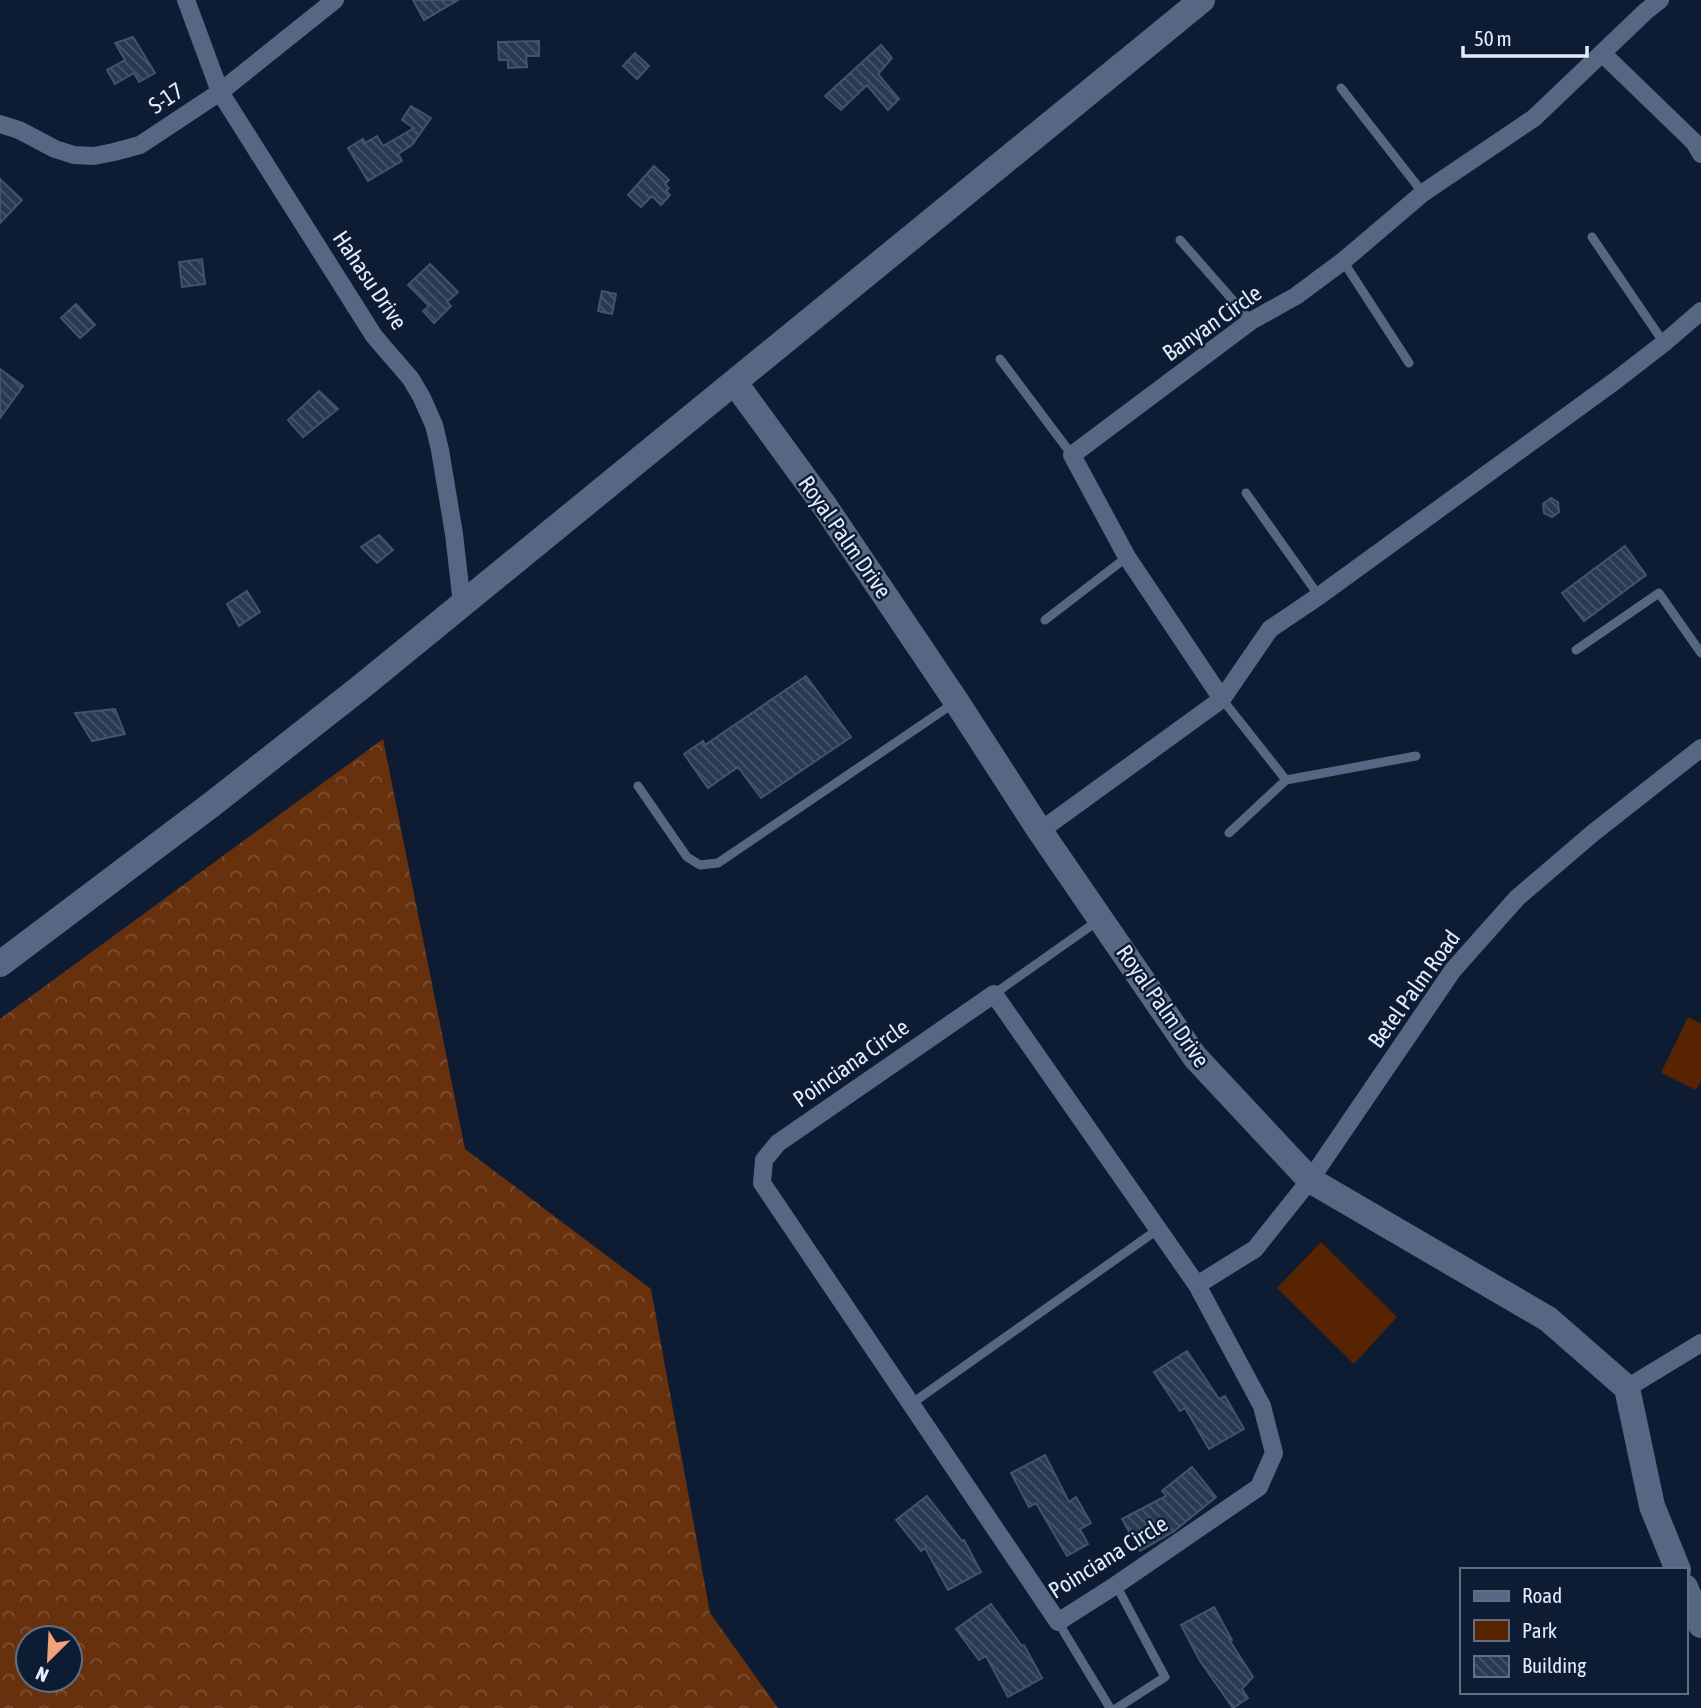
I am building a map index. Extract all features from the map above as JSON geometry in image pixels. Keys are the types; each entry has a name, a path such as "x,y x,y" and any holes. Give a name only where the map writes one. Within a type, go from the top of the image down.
{"street":[{"name":"Hahasu Drive","path":"186,0 220,92 374,336 411,379 422,398 434,425 440,450 462,604"},
{"name":"S-17","path":"0,124 74,155 94,156 140,145 220,92 335,0"},
{"path":"0,964 222,797 361,687 1202,0"},
{"name":"Banyan Circle","path":"1072,455 1251,321 1296,296 1343,261 1423,193 1534,118 1648,4"},
{"path":"1602,52 1699,145"},
{"path":"1040,831 1222,699 1270,629 1615,381 1701,311"},
{"name":"Royal Palm Drive","path":"734,383 824,505 1040,831 1195,1057 1310,1180 1548,1319 1627,1388"},
{"path":"1072,455 1127,557 1222,699"},
{"name":"Betel Palm Road","path":"1197,1285 1255,1249 1310,1180 1454,970 1517,898 1701,748"},
{"name":"Poinciana Circle","path":"994,994 1157,1230 1197,1285 1262,1406 1274,1453 1259,1488 1058,1622 762,1183 764,1160 778,1143 994,994"},
{"path":"1677,1568 1652,1506 1627,1388 1701,1343"},
{"path":"1687,1592 1701,1625"}],"lane":[{"path":"1341,88 1423,193"},
{"path":"1592,237 1664,343"},
{"path":"1180,240 1251,321"},
{"path":"1343,261 1409,363"},
{"path":"1000,359 1072,455"},
{"path":"1247,493 1319,596"},
{"path":"1045,620 1127,557"},
{"path":"1576,650 1659,593 1701,653"},
{"path":"1222,699 1286,780"},
{"path":"638,786 687,857 700,865 718,863 956,701"},
{"path":"1229,833 1286,780 1416,756"},
{"path":"994,994 1101,919"},
{"path":"911,1404 1157,1230"},
{"path":"1116,1585 1165,1677 1117,1708"},
{"path":"1058,1622 1110,1708"}],"green space":[{"path":"383,739 465,1149 651,1289 710,1613 778,1708 0,1708 0,1019"},
{"path":"1688,1017 1701,1024 1701,1080 1696,1090 1661,1073"},
{"path":"1321,1242 1397,1317 1354,1364 1277,1288"}],"building":[{"path":"413,0 458,0 424,20"},
{"path":"133,37 155,73 139,82 134,73 115,84 107,70 125,60 115,43"},
{"path":"539,41 539,56 526,56 527,67 508,68 508,60 499,60 498,42"},
{"path":"881,45 892,58 878,74 899,99 888,110 867,85 841,110 825,96"},
{"path":"635,53 649,66 637,79 623,66"},
{"path":"411,106 431,118 412,145 398,154 402,161 368,181 348,148 363,139 365,143 377,136 383,146 414,128 402,120"},
{"path":"654,166 669,180 665,184 670,195 661,205 652,196 641,207 628,195"},
{"path":"0,179 22,200 0,223"},
{"path":"202,259 205,284 182,287 179,262"},
{"path":"430,264 458,292 447,302 451,306 434,323 423,311 429,306 408,285"},
{"path":"602,291 616,294 612,314 598,311"},
{"path":"76,304 95,325 80,338 61,318"},
{"path":"0,369 23,386 0,418"},
{"path":"319,391 338,409 303,437 288,420"},
{"path":"1551,498 1558,502 1559,512 1552,517 1544,513 1543,504"},
{"path":"379,535 393,550 377,563 361,547"},
{"path":"1625,546 1646,575 1584,621 1562,593"},
{"path":"247,591 260,612 239,626 227,604"},
{"path":"806,676 851,737 761,798 738,767 708,788 684,754 703,741 705,745"},
{"path":"115,709 125,734 92,741 75,713"},
{"path":"1187,1351 1219,1399 1225,1396 1244,1429 1209,1449 1185,1408 1180,1411 1154,1372"},
{"path":"1045,1455 1069,1502 1076,1497 1091,1523 1080,1529 1088,1544 1067,1556 1036,1503 1029,1507 1011,1473"},
{"path":"1192,1467 1216,1497 1173,1532 1140,1551 1122,1519 1166,1496 1162,1491"},
{"path":"927,1496 962,1541 964,1540 981,1572 948,1590 925,1548 921,1551 896,1520"},
{"path":"991,1604 1022,1646 1024,1645 1042,1678 1008,1697 986,1656 979,1660 956,1629"},
{"path":"1214,1607 1232,1640 1230,1641 1253,1677 1242,1689 1248,1698 1233,1708 1200,1661 1181,1625"}]}
